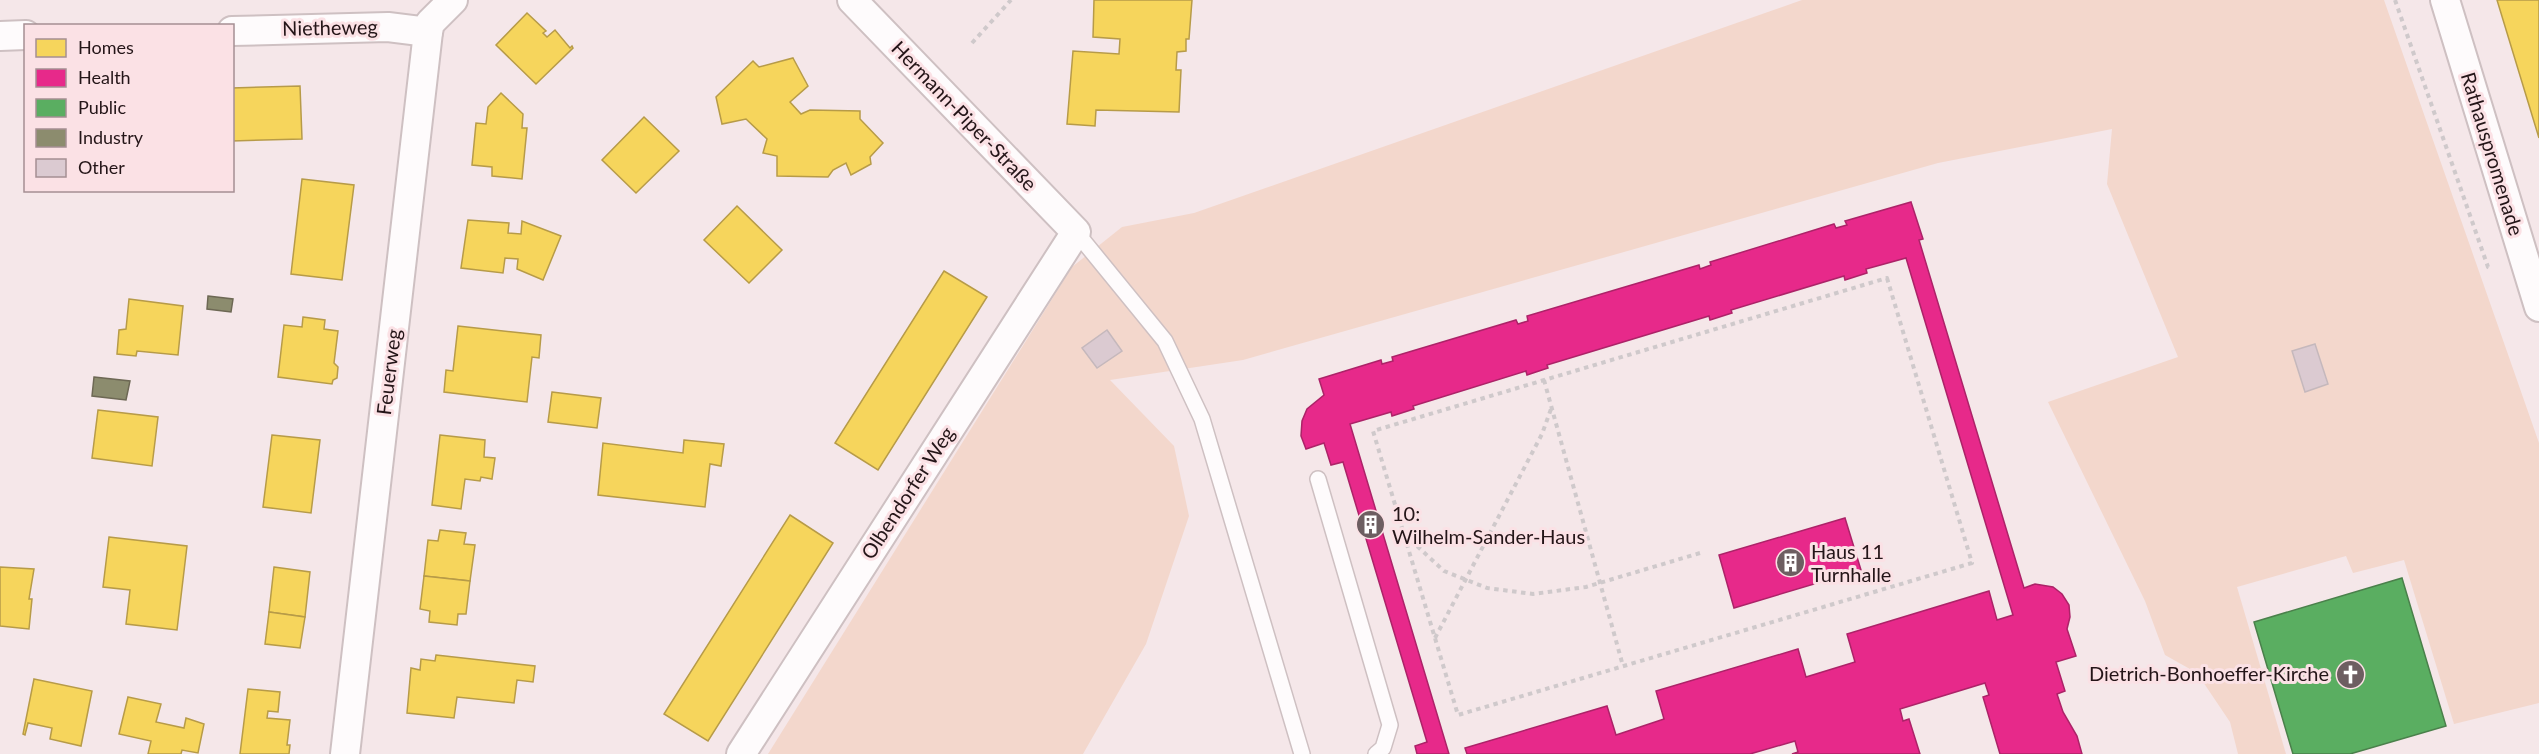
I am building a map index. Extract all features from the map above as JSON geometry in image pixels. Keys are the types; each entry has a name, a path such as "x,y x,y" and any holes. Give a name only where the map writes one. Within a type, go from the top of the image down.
{"street":[{"name":"Feuerweg","path":"345,754 428,32 430,23 453,0"},
{"name":"Hermann-Piper-Straße","path":"852,0 1076,232"},
{"name":"Rathauspromenade","path":"2445,0 2533,266 2539,307"},
{"name":"Nietheweg","path":"234,31 388,27 428,32"},
{"path":"0,36 24,35"},
{"name":"Olbendorfer Weg","path":"741,754 1076,232"}],"lane":[{"path":"1076,232 1165,340 1202,419 1302,754"},
{"path":"1318,480 1390,725 1383,748 1376,754"}],"path":[{"path":"972,43 1011,0"},
{"path":"2395,0 2488,267 2504,274 2533,266"},
{"path":"1887,278 1972,562 1458,715 1404,533 1373,431 1887,278"},
{"path":"1544,380 1623,666"},
{"path":"1435,639 1542,434 1551,408"},
{"path":"1404,533 1444,571 1487,588 1533,594 1586,587 1700,553"}],"shaded area":[{"path":"1802,0 2384,0 2539,443 2539,703 2454,724 2404,560 2353,573 2346,556 2237,587 2286,754 2238,754 2230,722 2197,673 2165,655 2145,601 2048,402 2178,357 2107,184 2112,129 1938,163 1243,360 1110,380 1174,446 1189,516 1146,644 1083,754 768,754 1072,267 1122,227 1194,213"}],"building: Homes":[{"path":"1094,0 1192,0 1186,51 1177,52 1176,70 1181,70 1179,112 1096,110 1095,126 1067,124 1073,51 1119,54 1120,39 1093,37"},
{"path":"2497,0 2539,0 2539,138"},
{"path":"527,13 546,31 543,33 547,37 555,30 570,48 572,46 573,48 536,84 496,45"},
{"path":"793,58 808,86 790,102 801,114 810,110 860,111 860,119 883,143 870,157 871,164 851,175 846,163 833,170 828,177 777,176 777,156 763,153 767,139 746,119 722,124 716,97 753,61 759,67"},
{"path":"300,86 302,139 234,141 234,88"},
{"path":"501,93 523,114 522,128 527,128 522,179 492,176 492,167 472,165 476,123 486,124 488,107"},
{"path":"644,117 679,151 636,193 602,160"},
{"path":"302,179 354,185 342,280 291,274"},
{"path":"737,206 782,250 749,283 704,240"},
{"path":"468,220 509,223 508,233 521,234 522,221 561,236 543,280 517,269 518,259 505,258 503,273 461,268"},
{"path":"944,271 987,297 878,470 835,443"},
{"path":"129,299 183,306 178,355 137,351 136,356 117,354 119,330 126,329"},
{"path":"303,317 325,320 324,329 338,331 334,363 338,367 337,378 332,384 278,377 284,325 302,327"},
{"path":"458,326 541,335 539,358 532,357 527,402 444,392 446,370 453,371"},
{"path":"552,392 601,398 597,428 548,422"},
{"path":"98,410 158,417 152,466 92,458"},
{"path":"272,435 320,440 311,513 263,507"},
{"path":"440,435 485,440 484,457 495,458 492,479 481,477 480,481 465,479 461,509 432,505"},
{"path":"684,440 724,444 721,466 710,464 705,507 598,495 603,443 683,453"},
{"path":"790,515 833,543 708,741 664,714"},
{"path":"440,530 466,533 464,544 475,545 470,581 424,576 428,540 438,541"},
{"path":"109,537 187,546 177,630 126,624 130,590 103,587"},
{"path":"0,567 34,569 29,599 32,599 29,629 0,626"},
{"path":"274,567 310,572 305,617 269,612"},
{"path":"424,576 470,581 466,614 458,614 457,625 429,622 430,611 420,609"},
{"path":"269,612 305,617 300,648 265,644"},
{"path":"436,655 535,666 533,682 517,680 514,703 457,697 454,718 407,713 411,668 420,670 421,659 435,661"},
{"path":"34,679 92,691 81,746 50,739 52,728 28,723 25,735 23,734"},
{"path":"248,689 280,692 278,712 268,711 267,718 290,720 287,745 290,745 289,754 240,754"},
{"path":"128,697 161,704 156,722 184,728 186,718 204,724 198,753 182,750 181,754 148,754 151,741 119,734"}],"building: Health":[{"name":"10: Wilhelm-Sander-Haus","path":"1911,202 1923,239 1919,240 2024,588 2035,584 2053,587 2062,594 2069,605 2070,617 2067,629 2076,656 2056,662 2065,691 2057,694 2063,712 2077,736 2082,754 2000,754 1983,697 1989,695 1985,683 1900,709 1903,721 1909,719 1920,754 1792,754 1798,752 1795,741 1750,754 1467,754 1465,748 1607,706 1616,735 1664,719 1656,691 1798,649 1806,677 1855,662 1847,634 1989,591 1997,620 2013,615 1906,258 1866,269 1867,273 1845,280 1844,276 1731,310 1732,313 1710,320 1709,316 1547,365 1548,368 1527,375 1526,371 1413,406 1414,409 1392,416 1391,412 1350,424 1449,754 1417,754 1415,746 1427,742 1343,462 1331,465 1324,443 1306,449 1301,436 1302,421 1307,409 1324,395 1319,379 1381,360 1382,364 1393,361 1392,357 1516,320 1518,324 1528,321 1527,316 1699,265 1700,269 1711,265 1710,262 1834,224 1836,228 1847,225 1845,221"},
{"name":"Haus 11 Turnhalle","path":"1845,518 1861,570 1734,608 1719,555"}],"building: Public":[{"name":"Dietrich-Bonhoeffer-Kirche","path":"2402,578 2446,726 2350,754 2293,754 2254,622"}],"building: Industry":[{"path":"208,296 233,299 231,312 207,309"},
{"path":"94,377 130,381 126,400 92,396"}],"building: Other":[{"path":"1107,330 1122,351 1097,368 1082,348"},
{"path":"2315,344 2328,384 2305,392 2292,351"}],"place":[{"name":"10: Wilhelm-Sander-Haus","path":"1371,525"},
{"name":"Haus 11 Turnhalle","path":"1790,563"},
{"name":"Dietrich-Bonhoeffer-Kirche","path":"2350,674"}]}
